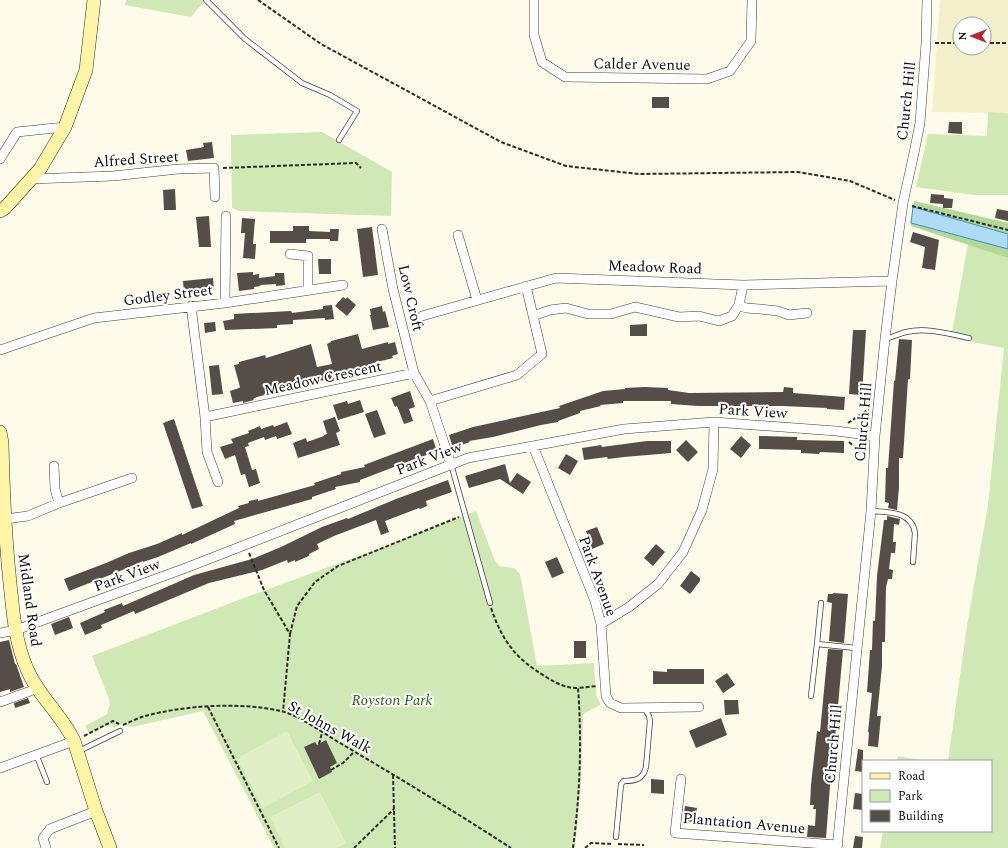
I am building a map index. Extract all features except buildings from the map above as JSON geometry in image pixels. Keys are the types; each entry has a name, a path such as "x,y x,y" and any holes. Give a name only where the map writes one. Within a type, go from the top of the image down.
{"main road":[{"path":"0,211 5,208 40,169 65,127 86,70 94,0"},
{"name":"Midland Road","path":"0,432 2,443 2,486 5,519 4,560 16,630 25,664 37,688 69,731 76,746 96,812 110,848"}],"street":[{"name":"Calder Avenue","path":"534,0 534,35 542,62 565,77 707,79 730,71 752,41 752,0"},
{"name":"Church Hill","path":"837,847 871,511 875,436 885,339 903,203 920,122 926,43 926,0"},
{"path":"0,159 17,132 65,127"},
{"path":"214,168 216,197"},
{"name":"Alfred Street","path":"31,179 113,176 178,169 214,168"},
{"path":"225,302 226,216"},
{"name":"Low Croft","path":"382,229 393,289 414,372"},
{"path":"458,235 477,300"},
{"path":"290,254 308,256 318,254"},
{"path":"308,256 308,290"},
{"name":"Meadow Road","path":"422,316 556,278 743,285 892,281"},
{"name":"Godley Street","path":"0,350 94,318 225,302 343,285"},
{"path":"533,316 550,310 566,308 588,314 611,314 635,307 679,316 699,316 719,321 732,316 739,305 743,285"},
{"path":"430,401 517,375 542,354 526,286"},
{"path":"739,305 746,308 778,311 789,315 807,313"},
{"path":"191,306 205,417 207,452 218,482"},
{"path":"414,372 430,401 451,464"},
{"name":"Meadow Crescent","path":"205,417 414,372"},
{"path":"601,624 629,607 658,584 683,552 702,510 712,468 714,422"},
{"name":"Park View","path":"0,633 16,630 246,544 468,458 624,429 714,422 836,431 875,436"},
{"name":"Park Avenue","path":"533,446 595,601 601,624 604,686 606,696 610,703 621,708 699,707"},
{"path":"54,466 55,489 59,503"},
{"path":"5,519 28,516 59,503 132,478"},
{"path":"0,702 37,688"},
{"path":"0,768 36,754 76,746"},
{"name":"Plantation Avenue","path":"681,779 675,833 837,847"},
{"path":"46,848 44,838 50,829 96,812"}],"lane":[{"path":"206,0 245,39 302,83 330,95 357,111 339,140"},
{"path":"885,339 907,332 918,331 932,331 969,338"},
{"path":"451,464 490,603"},
{"path":"871,511 898,513 908,519 915,533 913,562"},
{"path":"811,696 821,603"},
{"path":"816,644 856,648"},
{"path":"616,837 620,784 624,781 634,781 641,778 645,773 650,721 644,707"},
{"path":"76,746 120,731"},
{"path":"36,754 47,782"}],"path":[{"path":"258,0 322,44 494,139 566,166 639,174 798,172 850,181 903,203 1008,230"},
{"path":"926,43 952,43"},
{"path":"992,43 1008,43"},
{"path":"214,168 356,163 361,168"},
{"path":"873,463 836,431 878,403"},
{"path":"283,712 290,634 298,606 315,582 338,566 466,514"},
{"path":"246,544 264,590 290,634"},
{"path":"490,603 502,636 516,654 530,667 562,686 570,688 604,686"},
{"path":"573,848 579,772 580,714 578,688"},
{"path":"208,707 279,848"},
{"name":"St Johns Walk","path":"76,746 113,721 122,725 145,716 176,710 208,707 256,708 283,712 298,718 511,848"},
{"path":"320,744 322,733"},
{"path":"331,770 344,763 354,752"},
{"path":"393,775 395,848"},
{"path":"353,848 366,838 394,809"}],"shaded area":[{"path":"940,0 1008,0 1008,113 932,112"}],"green space":[{"path":"126,0 205,0 191,17 125,5"},
{"path":"988,112 1008,113 1008,195 974,195 916,187 928,134 987,136"},
{"path":"322,132 392,172 391,216 239,211 232,208 231,135"},
{"path":"914,201 1008,223 1008,258 911,226"},
{"path":"968,244 1008,258 1008,848 880,848 883,832 992,832 992,760 948,760 967,626 988,505 1004,348 951,338"},
{"name":"Royston Park","path":"476,511 495,561 500,566 514,568 520,574 537,666 594,663 596,695 600,705 583,714 581,784 575,848 274,848 203,711 132,727 122,724 114,728 111,724 89,733 85,726 107,714 110,703 92,656"},
{"path":"287,731 313,781 263,808 237,758"},
{"path":"898,756 920,760 897,760"},
{"path":"320,792 346,843 337,848 285,848 270,817"}],"water":[{"path":"913,207 1008,234 1008,249 911,223"}]}
